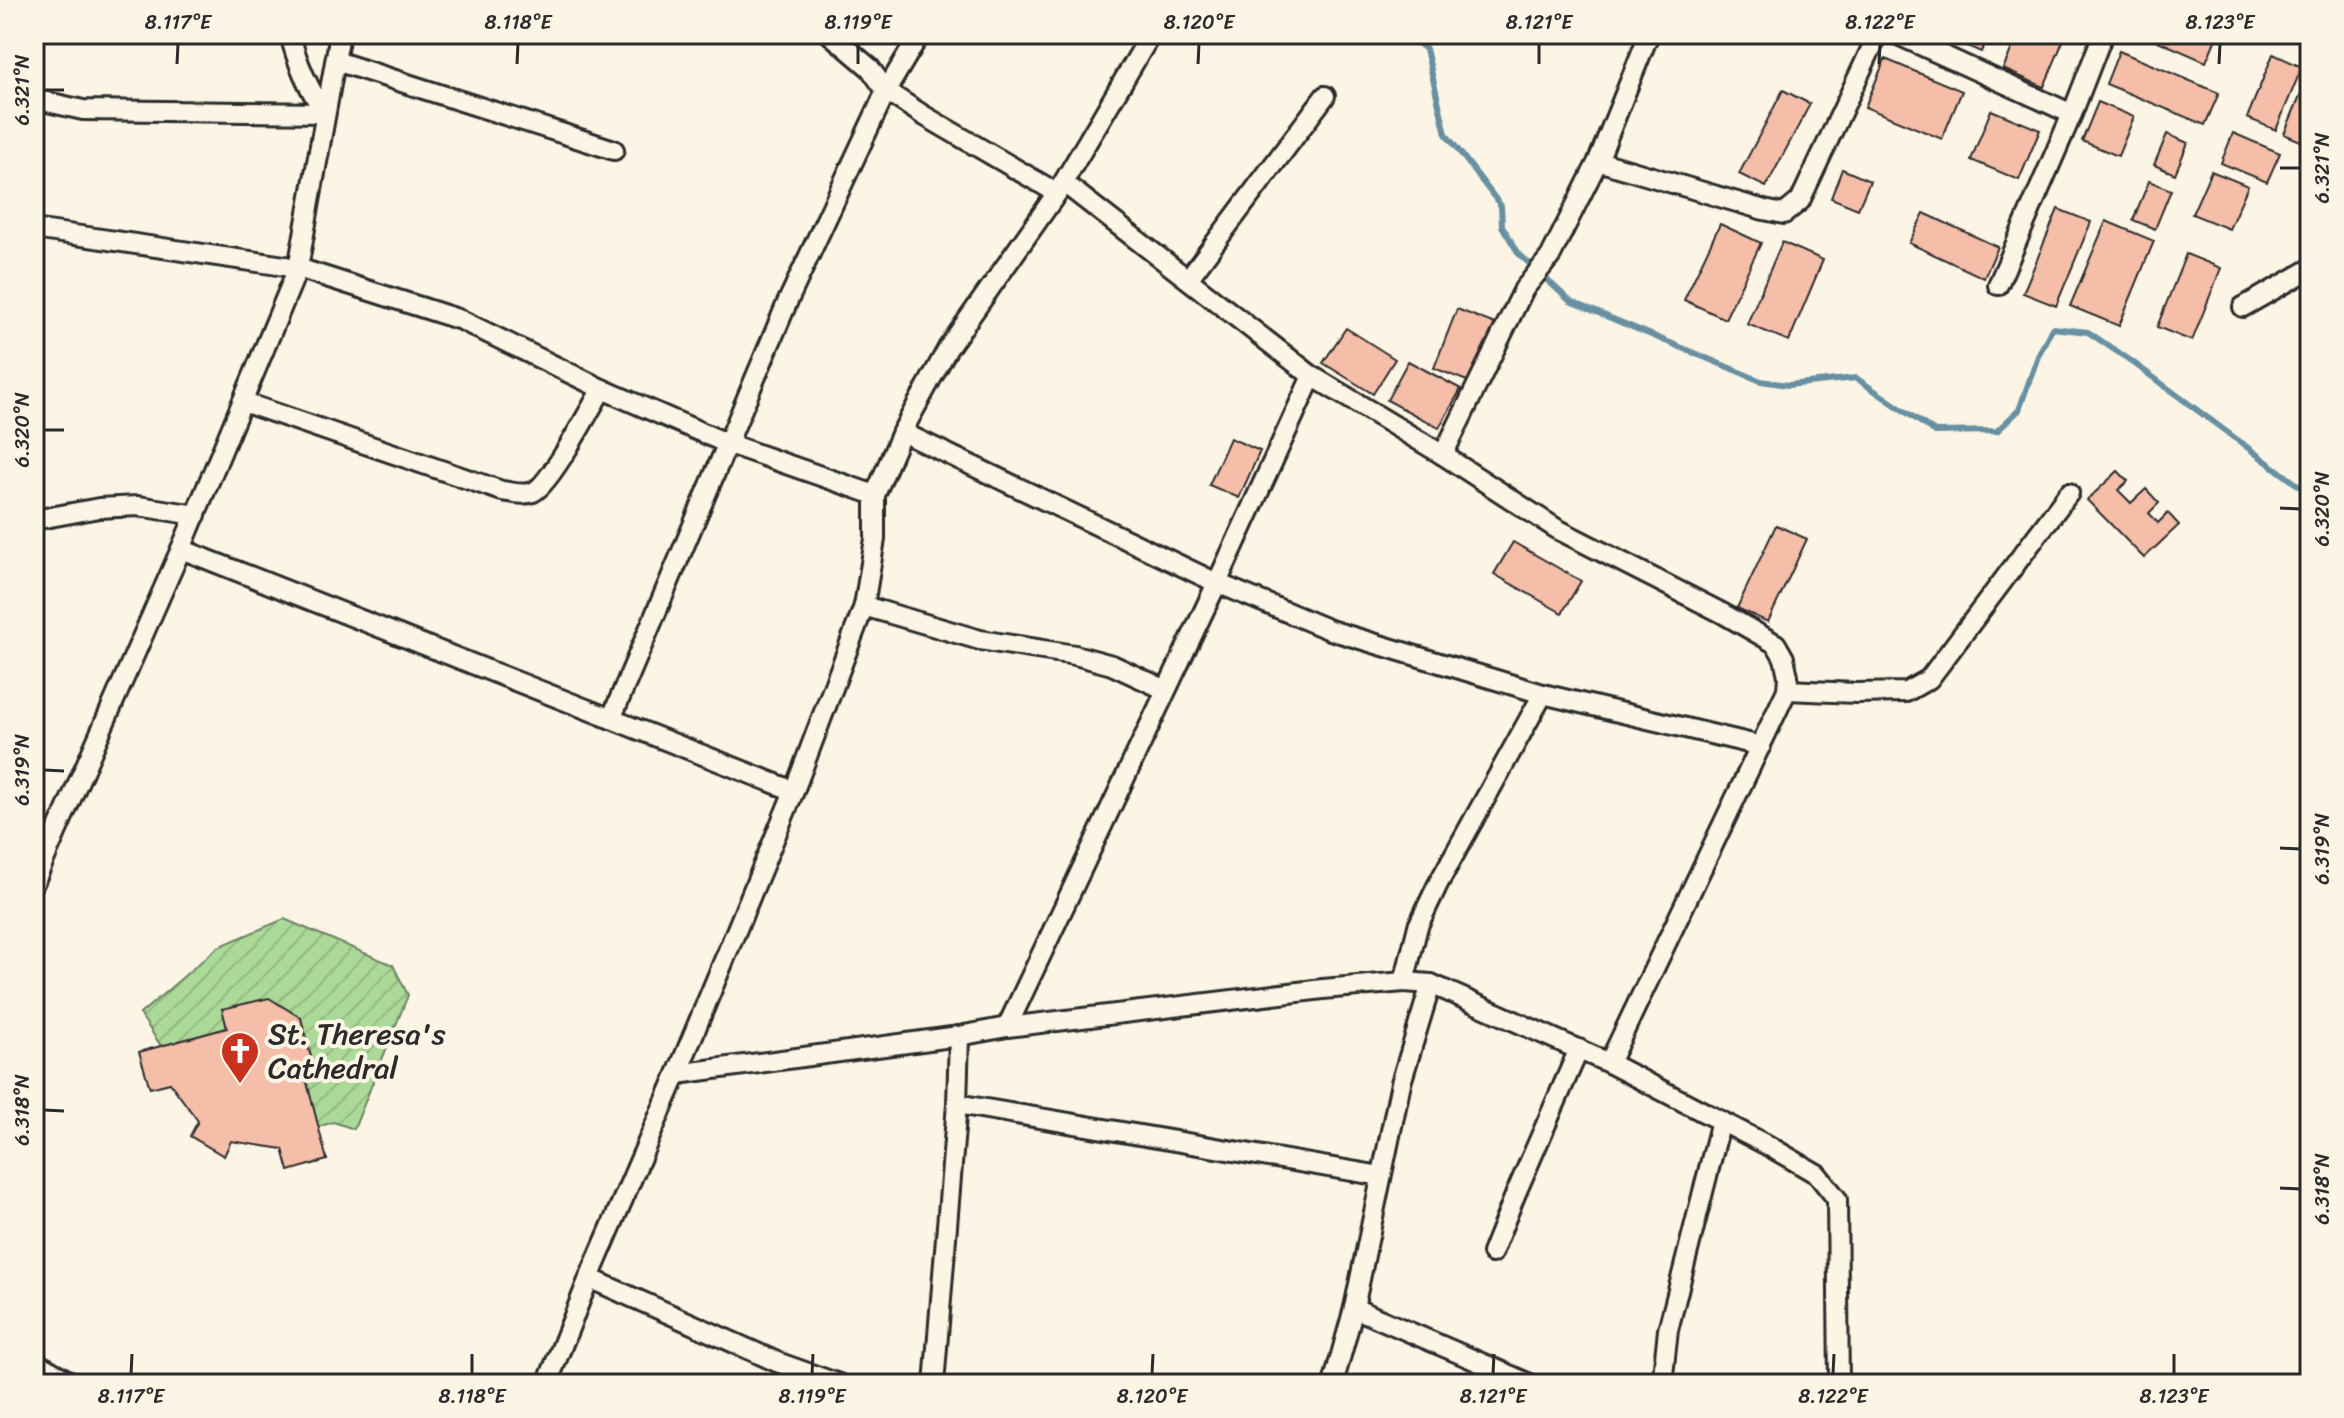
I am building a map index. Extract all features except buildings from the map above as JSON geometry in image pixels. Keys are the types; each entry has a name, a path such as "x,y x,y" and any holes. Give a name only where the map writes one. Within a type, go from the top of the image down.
{"main road":[{"path":"34,1366 66,1384"}],"street":[{"path":"290,34 308,89 325,113"},
{"path":"34,883 196,515 298,268 340,34"},
{"path":"830,34 870,68 886,91 923,115 1060,188 1188,279 1312,376 1557,529 1776,644 1784,658 1787,690 1609,1063"},
{"path":"611,719 787,303 886,91 920,34"},
{"path":"547,1384 794,791 864,606 875,539 875,495 902,432 948,348 1060,188 1151,34"},
{"path":"1443,455 1524,289 1550,257 1598,161 1649,34"},
{"path":"1598,161 1784,214 1800,201 1878,34"},
{"path":"1896,34 2072,114"},
{"path":"1998,285 2103,34"},
{"path":"336,61 614,150"},
{"path":"1188,279 1325,96"},
{"path":"34,99 83,110 325,113"},
{"path":"34,229 298,268 461,320 602,389 726,443 875,495"},
{"path":"2243,307 2310,269"},
{"path":"1007,1027 1312,376"},
{"path":"243,402 502,491 522,494 536,491 551,474 602,389"},
{"path":"902,432 1217,583 1330,630 1543,694 1761,746"},
{"path":"1787,690 1906,692 1929,679 2069,493"},
{"path":"34,520 99,508 138,506 196,515"},
{"path":"181,549 794,791"},
{"path":"864,606 980,640 1075,655 1112,665 1166,690"},
{"path":"1404,982 1418,926 1438,884 1543,694"},
{"path":"677,1074 1007,1027 1323,989 1404,982 1431,984 1609,1063 1817,1174 1837,1199 1839,1384"},
{"path":"1333,1384 1354,1308 1401,1083 1431,984"},
{"path":"934,1384 957,1104 959,1036"},
{"path":"1492,1253 1579,1049"},
{"path":"957,1104 1381,1176"},
{"path":"1662,1384 1668,1330 1721,1121"},
{"path":"589,1278 777,1362 839,1384"},
{"path":"1354,1308 1530,1384"}],"green space":[{"path":"284,919 393,965 408,995 354,1129 333,1122 318,1127 304,1071 313,1069 223,1009 227,1028 161,1046 140,1014 218,947"}],"waterway":[{"path":"1406,34 1426,49 1446,134 1501,206 1502,226 1519,254 1570,301 1761,381 1788,385 1856,378 1935,432 1997,431 2019,410 2038,356 2052,328 2088,332 2310,494"}],"place":[{"name":"St. Theresa's Cathedral","path":"240,1085"}]}
